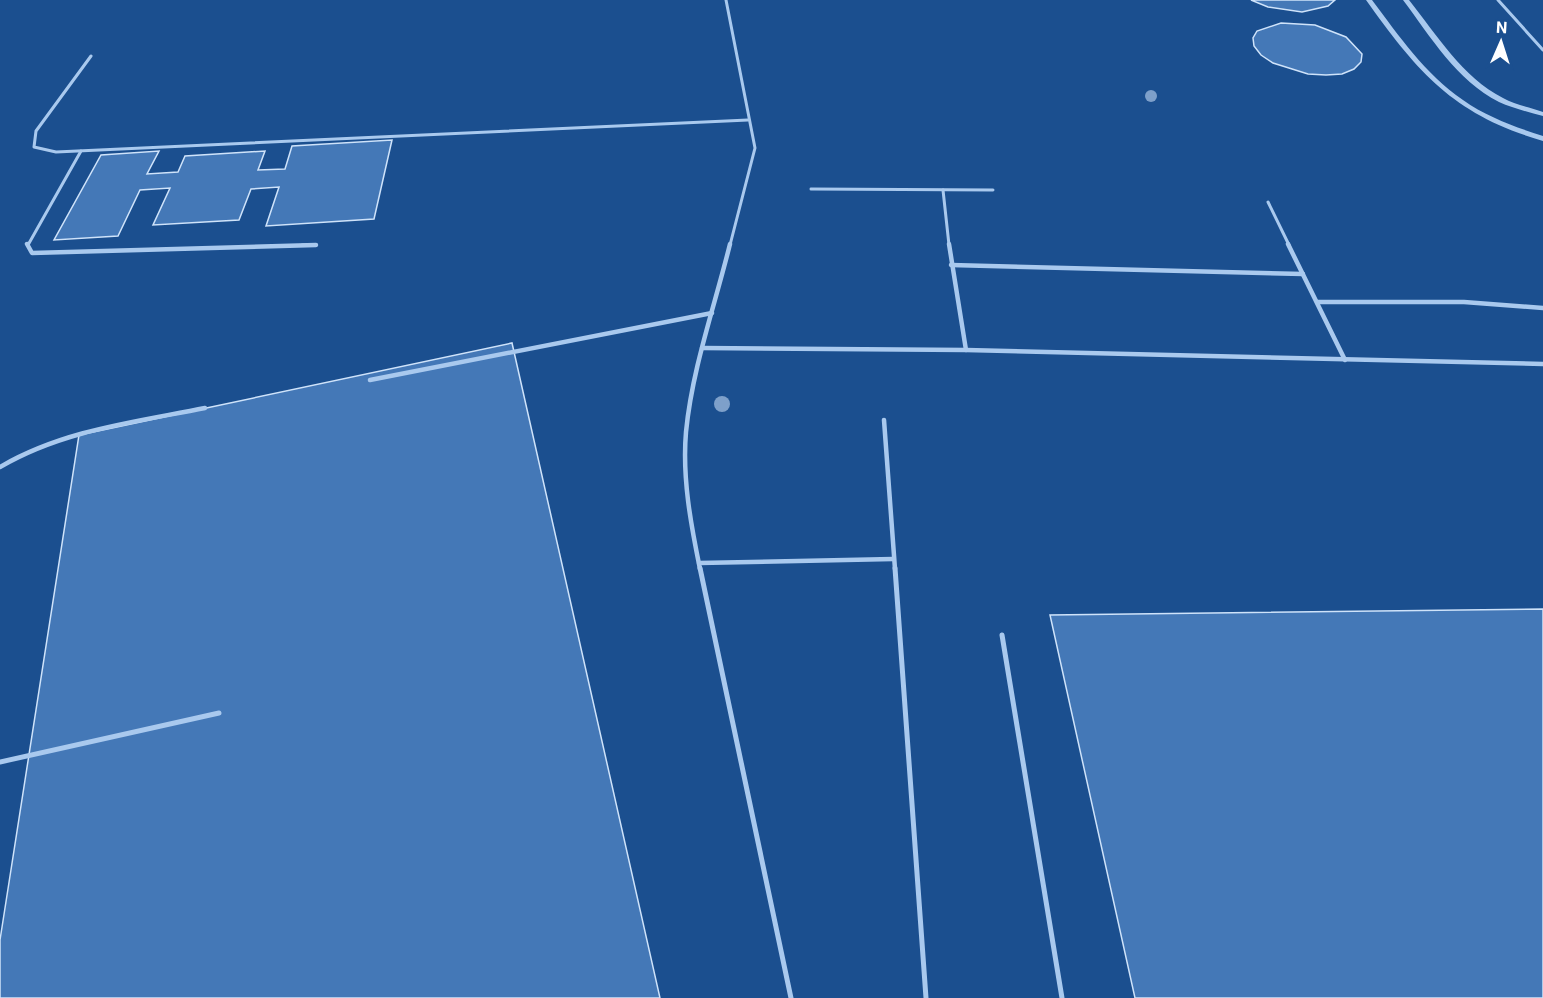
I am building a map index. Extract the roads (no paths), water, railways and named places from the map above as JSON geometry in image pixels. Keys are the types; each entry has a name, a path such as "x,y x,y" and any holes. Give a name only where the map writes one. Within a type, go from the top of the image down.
{"street":[{"path":"1369,0 1414,61 1441,89 1466,108 1510,129 1543,140"},
{"path":"1406,0 1464,71 1482,88 1500,99 1543,114"}],"lane":[{"path":"726,0 755,148 702,348 686,433 686,488 699,563 791,998"},
{"path":"1498,0 1543,50"},
{"path":"91,56 36,131 34,147 56,152 748,120"},
{"path":"81,151 27,244 32,253 316,245"},
{"path":"811,189 993,190"},
{"path":"943,190 951,266 966,351"},
{"path":"1268,202 1345,360"},
{"path":"951,266 1303,274"},
{"path":"1317,302 1464,302 1543,308"},
{"path":"370,380 712,314"},
{"path":"702,348 966,351 1543,364"},
{"path":"0,467 15,457 48,442 205,408"},
{"path":"884,420 926,998"},
{"path":"699,563 893,559"},
{"path":"1002,635 1062,998"},
{"path":"0,762 219,713"}]}
